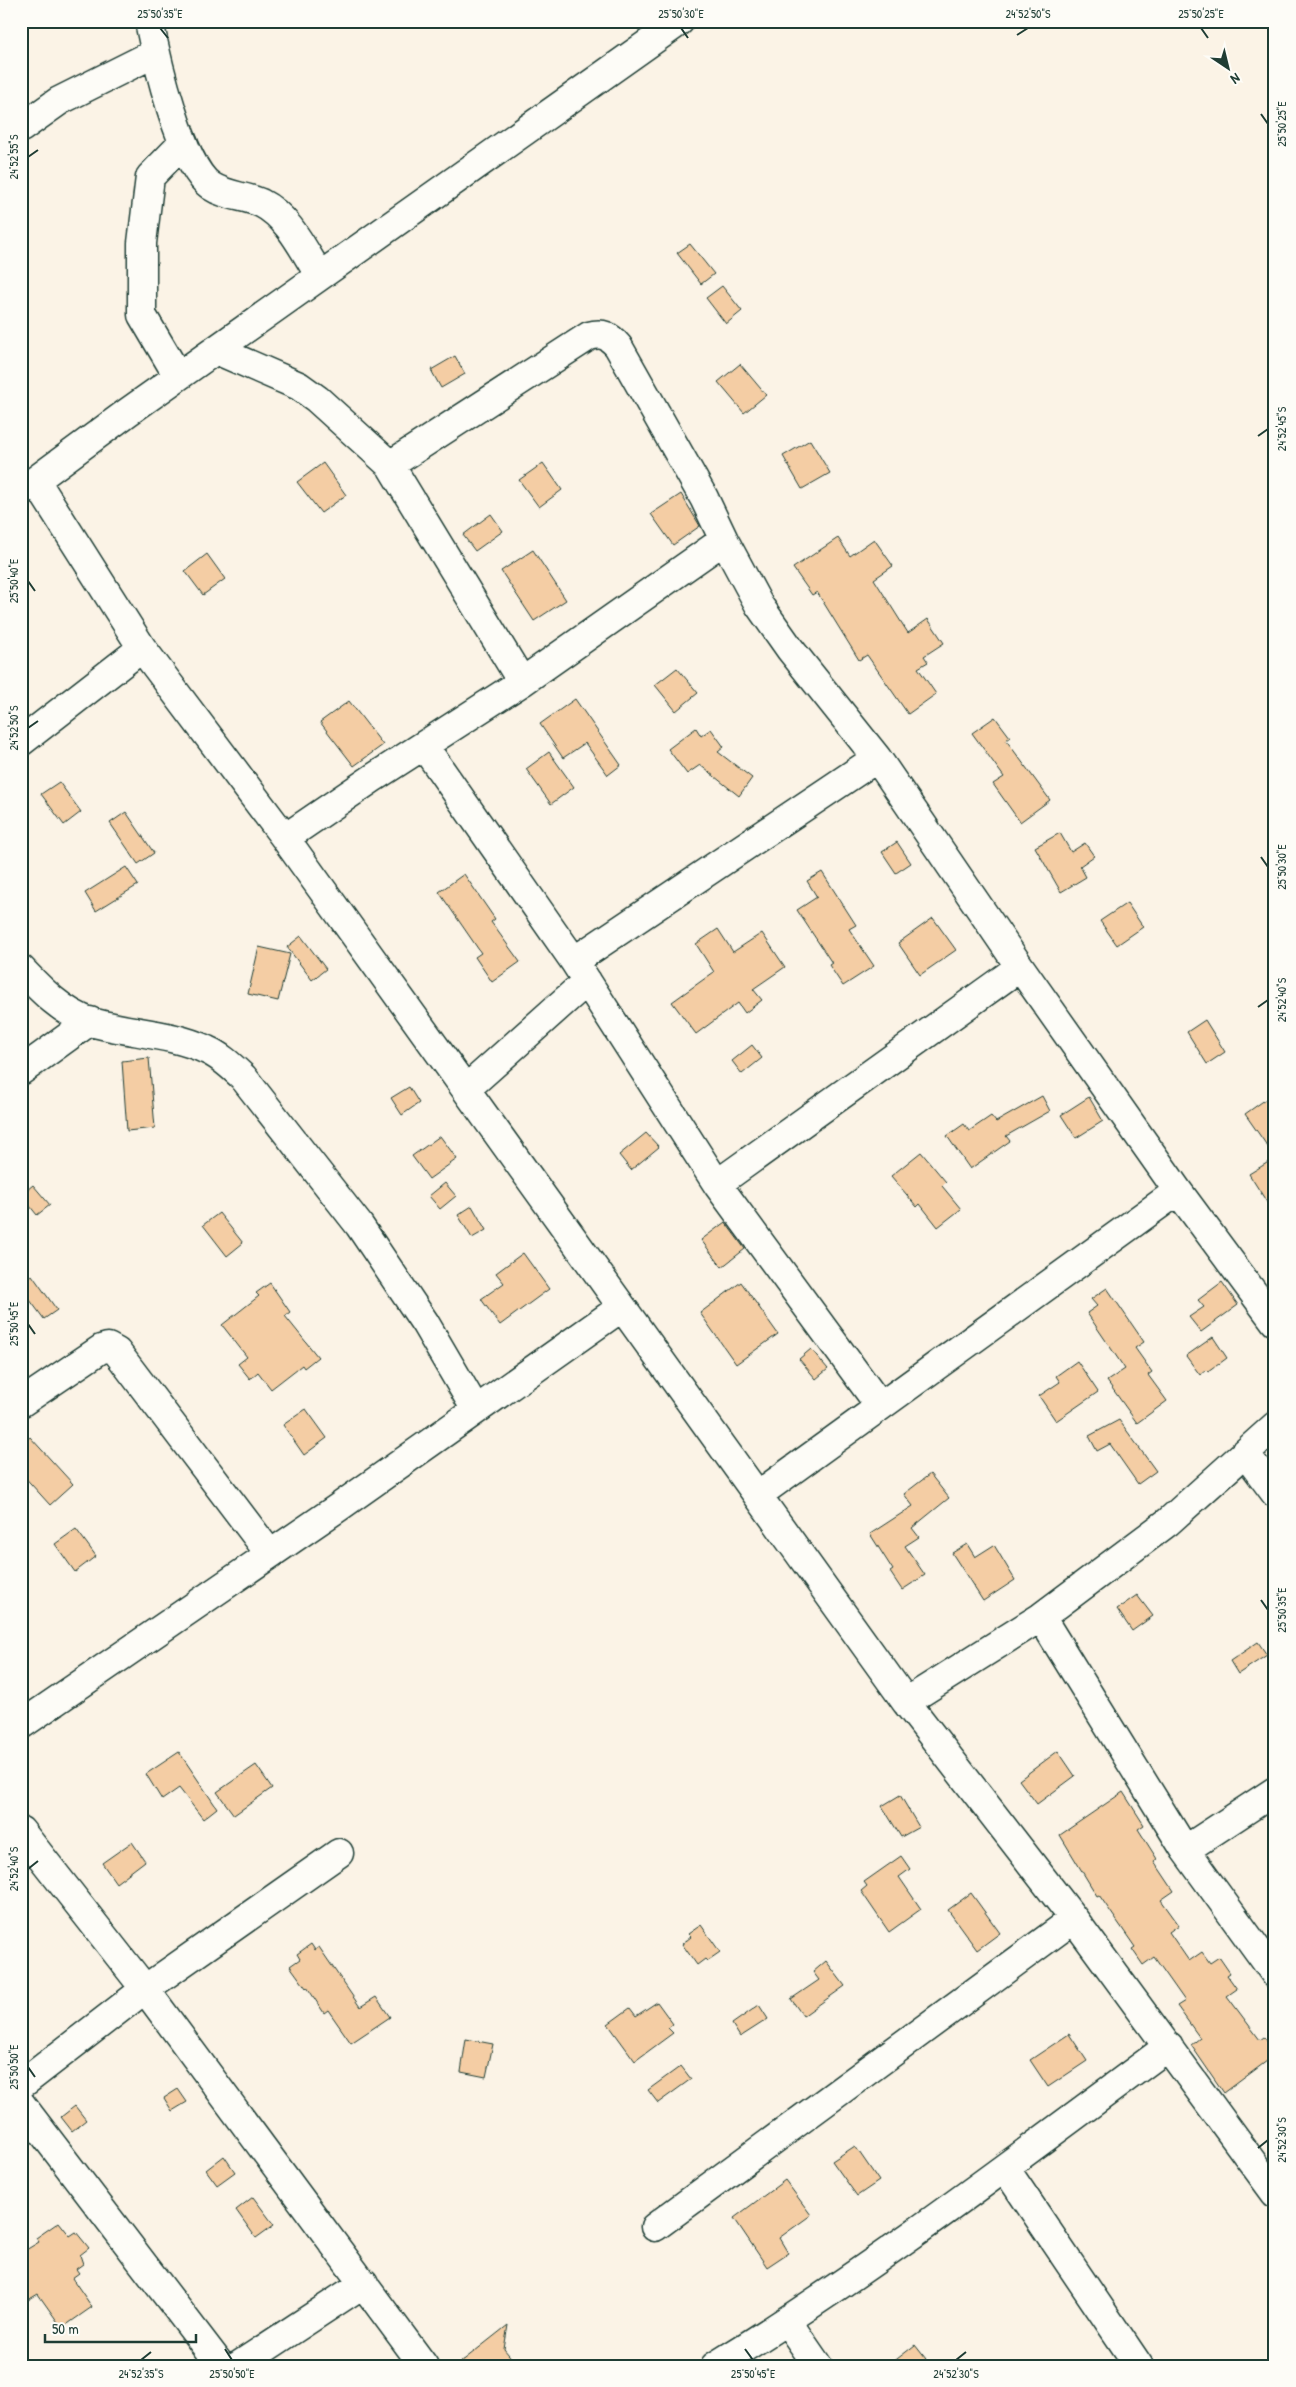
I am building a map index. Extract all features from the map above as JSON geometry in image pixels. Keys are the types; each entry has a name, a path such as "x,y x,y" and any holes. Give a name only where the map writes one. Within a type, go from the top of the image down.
{"street":[{"path":"148,21 155,53 183,143 194,166 211,186 260,203 275,212 287,224 320,276"},
{"path":"680,21 178,376 28,486 142,648 285,838 906,1702 1074,1919 1275,2193"},
{"path":"21,128 59,101 155,53"},
{"path":"178,376 142,315 142,243 150,177 183,143"},
{"path":"390,465 589,336 603,334 618,346 704,498 759,605 877,758 1020,967 1178,1191 1275,1322"},
{"path":"216,350 299,386 317,399 390,465 522,682"},
{"path":"285,838 372,778 522,682 724,540"},
{"path":"21,742 142,648"},
{"path":"424,746 581,971 717,1184 880,1406"},
{"path":"466,1089 581,971 877,758"},
{"path":"717,1184 1020,967"},
{"path":"21,969 42,992 63,1008 90,1021 183,1042 207,1050 244,1077 359,1225 425,1323 476,1410"},
{"path":"21,1072 90,1021"},
{"path":"758,1495 1178,1191"},
{"path":"21,1725 270,1554 622,1307"},
{"path":"21,1403 101,1349 108,1347 117,1352 270,1554"},
{"path":"906,1702 1041,1617 1180,1513 1275,1426"},
{"path":"1245,1453 1275,1493"},
{"path":"1041,1617 1185,1850 1275,1974"},
{"path":"1185,1850 1275,1791"},
{"path":"21,1831 144,1989 424,2366"},
{"path":"21,2085 144,1989 339,1853"},
{"path":"655,2227 1074,1919"},
{"path":"715,2366 787,2322 1005,2168 1169,2046"},
{"path":"21,2104 221,2366"},
{"path":"1005,2168 1138,2366"},
{"path":"238,2366 364,2283"},
{"path":"787,2322 818,2366"}],"building":[{"path":"690,244 714,274 701,284 677,253"},
{"path":"722,286 742,311 726,324 706,298"},
{"path":"455,356 465,374 441,388 431,370"},
{"path":"740,364 766,395 744,413 718,382"},
{"path":"810,440 830,473 802,489 783,456"},
{"path":"323,463 346,495 321,513 297,482"},
{"path":"543,463 562,490 539,507 519,480"},
{"path":"681,494 700,526 673,545 651,514"},
{"path":"491,514 503,531 475,551 463,535"},
{"path":"838,538 850,556 874,539 893,566 874,579 908,633 928,619 944,643 924,656 928,662 918,668 936,694 908,714 867,655 859,660 817,592 812,595 793,568"},
{"path":"533,550 566,600 534,621 501,571"},
{"path":"207,554 225,579 203,595 185,571"},
{"path":"677,668 698,693 676,711 655,685"},
{"path":"575,699 621,765 608,775 585,743 563,758 540,724"},
{"path":"349,701 383,745 354,766 320,722"},
{"path":"995,717 1010,737 1006,740 1050,800 1020,822 993,784 1004,777 972,733"},
{"path":"696,728 701,736 711,729 724,747 718,752 752,778 739,796 700,765 687,774 668,749"},
{"path":"549,752 574,787 551,804 526,769"},
{"path":"59,782 81,812 64,825 41,794"},
{"path":"126,812 154,853 138,864 110,823"},
{"path":"1060,833 1071,852 1085,843 1094,856 1080,866 1086,877 1061,892 1035,847"},
{"path":"897,842 911,863 896,873 882,852"},
{"path":"126,867 138,885 96,911 85,893"},
{"path":"822,872 856,925 849,929 874,966 843,986 829,965 832,963 797,910 817,897 807,881"},
{"path":"464,874 495,919 491,922 520,962 492,982 475,957 481,953 439,892"},
{"path":"1127,903 1143,927 1117,945 1100,921"},
{"path":"933,918 956,950 920,975 898,943"},
{"path":"718,929 733,952 762,933 785,967 753,989 762,1000 745,1013 738,1003 696,1034 672,1002 714,972 696,944"},
{"path":"301,936 326,969 312,980 287,947"},
{"path":"259,947 290,954 278,1001 248,994"},
{"path":"1205,1020 1225,1052 1207,1064 1187,1032"},
{"path":"752,1045 762,1058 742,1074 732,1061"},
{"path":"149,1058 155,1128 127,1131 122,1061"},
{"path":"409,1087 419,1103 402,1115 391,1098"},
{"path":"1042,1096 1050,1111 1006,1136 1010,1141 970,1169 947,1136 964,1124 969,1131 991,1116 996,1122"},
{"path":"1089,1097 1103,1121 1076,1138 1061,1115"},
{"path":"1269,1097 1275,1105 1275,1157 1245,1114"},
{"path":"646,1133 659,1147 631,1170 619,1155"},
{"path":"440,1136 457,1159 429,1179 412,1156"},
{"path":"921,1152 946,1182 942,1186 961,1209 938,1227 920,1204 917,1207 891,1176"},
{"path":"1275,1158 1275,1215 1249,1174"},
{"path":"445,1183 456,1196 440,1209 429,1196"},
{"path":"33,1185 50,1205 37,1215 21,1195"},
{"path":"472,1206 486,1230 472,1238 458,1215"},
{"path":"219,1213 243,1243 227,1256 203,1225"},
{"path":"725,1222 745,1249 722,1267 701,1240"},
{"path":"523,1253 549,1289 500,1325 481,1299 504,1283 496,1273"},
{"path":"32,1275 57,1310 44,1319 21,1288 21,1283"},
{"path":"741,1282 778,1334 736,1364 700,1313"},
{"path":"1222,1282 1238,1305 1201,1332 1189,1317 1204,1307 1198,1300"},
{"path":"270,1283 290,1312 285,1316 318,1357 304,1368 302,1365 271,1389 258,1372 250,1379 238,1364 247,1357 222,1325 259,1296 256,1293"},
{"path":"1107,1288 1144,1342 1135,1348 1152,1372 1148,1375 1167,1401 1137,1423 1107,1381 1125,1369 1087,1313 1097,1306 1091,1299"},
{"path":"1213,1337 1227,1358 1208,1372 1206,1370 1200,1375 1186,1356"},
{"path":"811,1349 828,1369 816,1379 799,1359"},
{"path":"1077,1361 1098,1392 1056,1421 1039,1396 1060,1382 1056,1376"},
{"path":"306,1409 327,1438 304,1455 283,1425"},
{"path":"1119,1420 1156,1471 1138,1484 1110,1444 1097,1451 1089,1436"},
{"path":"30,1437 73,1484 50,1505 21,1473 21,1445"},
{"path":"930,1474 949,1498 912,1528 919,1537 905,1546 925,1575 902,1590 890,1572 893,1570 870,1534 913,1506 904,1494"},
{"path":"76,1529 96,1556 75,1572 55,1544"},
{"path":"967,1544 975,1557 994,1545 1015,1580 983,1601 952,1553"},
{"path":"1137,1595 1153,1616 1132,1631 1117,1609"},
{"path":"1258,1642 1267,1655 1238,1674 1230,1661"},
{"path":"1058,1751 1075,1776 1037,1804 1019,1780"},
{"path":"179,1752 217,1808 203,1819 179,1788 162,1800 146,1774"},
{"path":"256,1765 272,1788 234,1815 217,1792"},
{"path":"1123,1792 1144,1825 1138,1829 1157,1859 1154,1861 1174,1891 1161,1900 1179,1925 1169,1932 1189,1961 1202,1952 1210,1963 1219,1957 1230,1973 1227,1975 1237,1989 1227,1996 1260,2040 1264,2037 1275,2052 1275,2055 1224,2093 1191,2045 1200,2038 1177,2006 1185,2001 1154,1957 1143,1965 1132,1949 1135,1947 1099,1895 1097,1896 1060,1835"},
{"path":"900,1795 919,1827 901,1837 882,1806"},
{"path":"132,1842 145,1861 116,1883 102,1863"},
{"path":"901,1856 910,1869 899,1877 921,1909 889,1932 861,1891 867,1886 864,1882"},
{"path":"971,1893 1000,1933 977,1950 948,1910"},
{"path":"701,1925 720,1952 697,1965 682,1944 691,1937 688,1934"},
{"path":"311,1944 315,1950 319,1947 360,2007 376,1997 390,2017 351,2043 328,2010 324,2013 290,1966 300,1959 297,1954"},
{"path":"826,1961 845,1986 803,2016 791,1999 819,1980 813,1972"},
{"path":"657,2002 673,2024 668,2028 673,2033 635,2061 608,2024 630,2008 636,2016"},
{"path":"759,2005 768,2019 740,2037 732,2024"},
{"path":"1069,2034 1087,2061 1048,2087 1030,2060"},
{"path":"466,2039 493,2044 486,2077 461,2072"},
{"path":"681,2066 691,2079 658,2103 648,2090"},
{"path":"178,2089 187,2102 172,2111 164,2098"},
{"path":"75,2106 86,2120 72,2131 61,2117"},
{"path":"855,2146 879,2181 857,2196 832,2161"},
{"path":"224,2156 235,2172 217,2185 206,2170"},
{"path":"785,2180 811,2215 779,2238 788,2253 767,2267 734,2218"},
{"path":"253,2197 274,2225 256,2238 236,2210"},
{"path":"59,2222 70,2236 76,2232 89,2248 80,2255 83,2264 76,2269 79,2273 72,2278 92,2307 62,2328 38,2294 28,2300 21,2288 21,2253 39,2242 36,2238"},
{"path":"508,2325 504,2349 518,2366 456,2366"},
{"path":"915,2345 926,2359 917,2366 888,2366"}]}
